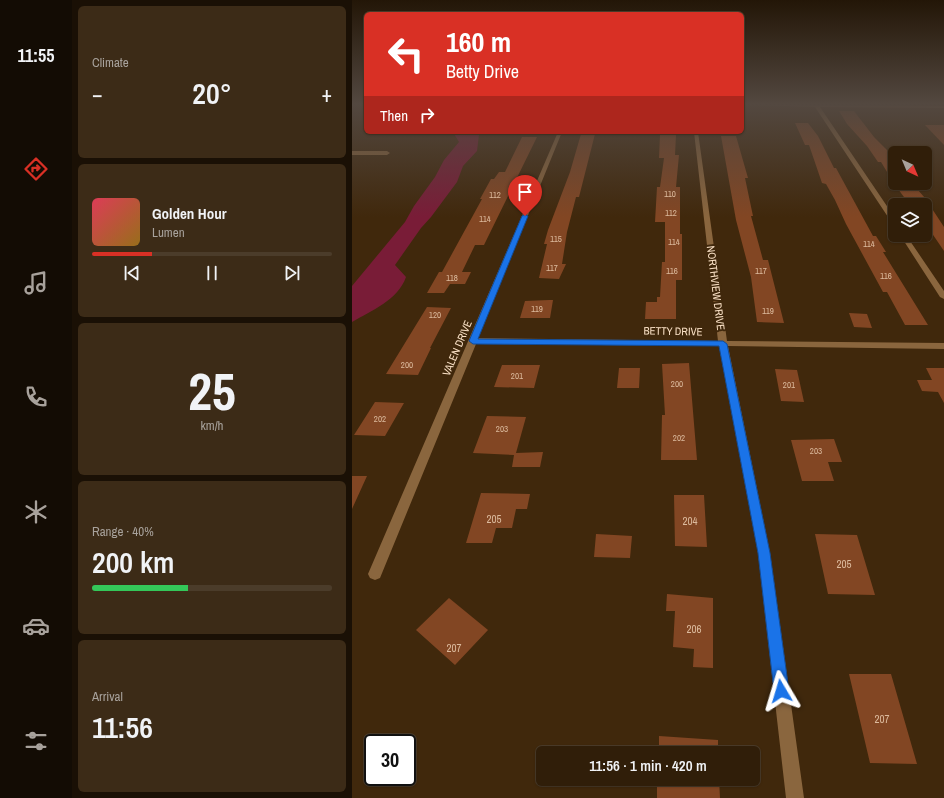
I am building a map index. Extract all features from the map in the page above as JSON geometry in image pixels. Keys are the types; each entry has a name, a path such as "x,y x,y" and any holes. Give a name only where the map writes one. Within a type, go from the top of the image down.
{"street":[{"name":"VALEN DRIVE","path":"375,574 556,142"},
{"name":"NORTHVIEW DRIVE","path":"697,142 723,344 764,553 795,798"},
{"path":"841,142 888,212"},
{"path":"352,153 387,153"},
{"path":"908,242 944,297"},
{"name":"BETTY DRIVE","path":"473,341 944,346"}],"shaded area":[{"path":"459,142 478,142 477,151 463,166 457,182 421,228 395,265 406,277 402,285 397,292 383,304 352,322 352,286 405,222 414,206 435,177 444,160"}],"building":[{"path":"519,142 534,142 484,245 475,245 462,272 471,272 465,284 450,284 444,293 427,293 439,272 442,272 482,199 480,199 491,179 494,179 499,172 505,172"},
{"path":"579,142 593,142 579,197 576,197 567,232 562,264 566,264 559,279 539,278 547,244 544,244 548,230 570,172"},
{"path":"660,142 676,142 675,155 679,155 676,187 680,187 680,234 682,234 682,280 676,280 676,319 645,319 646,302 657,302 657,297 660,297 662,262 665,262 665,222 655,222 657,187 660,187 664,158 659,158"},
{"path":"722,142 738,142 748,178 745,178 753,216 751,216 763,260 768,260 784,323 757,322 751,277 736,220"},
{"path":"804,142 821,142 834,168 836,168 873,236 876,236 886,252 883,252 928,325 905,325 887,292 883,292 826,184 822,183 809,145 805,145"},
{"path":"864,142 879,142 888,151 888,174 881,162 878,162"},
{"path":"899,190 918,190 925,198 905,198"},
{"path":"932,209 944,227 944,251 932,233"},
{"path":"553,300 550,318 520,318 525,301"},
{"path":"427,307 451,308 418,375 386,374"},
{"path":"849,313 867,314 872,328 854,327"},
{"path":"689,363 697,460 661,460 662,415 665,415 662,364"},
{"path":"502,365 540,365 534,388 494,387"},
{"path":"619,368 640,368 639,388 617,388"},
{"path":"926,368 944,368 944,403 938,392 922,391 917,380 932,380"},
{"path":"775,369 797,370 804,402 781,401"},
{"path":"375,402 404,403 385,436 354,435"},
{"path":"487,416 526,417 516,453 543,452 540,467 512,467 514,455 473,453"},
{"path":"834,439 842,462 828,462 834,481 802,481 791,440"},
{"path":"352,476 367,476 352,509"},
{"path":"481,493 530,494 527,509 516,509 512,528 496,528 492,543 466,543"},
{"path":"674,495 704,495 707,547 675,546"},
{"path":"596,534 632,536 630,558 594,557"},
{"path":"815,534 857,535 875,595 828,594"},
{"path":"667,594 713,598 713,668 693,667 694,649 673,647 675,611 666,611"},
{"path":"449,598 488,630 455,665 416,630"},
{"path":"849,674 891,674 917,764 870,763"},
{"path":"659,736 718,740 718,746 659,746"},
{"path":"657,786 719,786 720,798 657,798"}],"route":[{"path":"525,216 473,341 723,344 764,553 781,691"}]}
